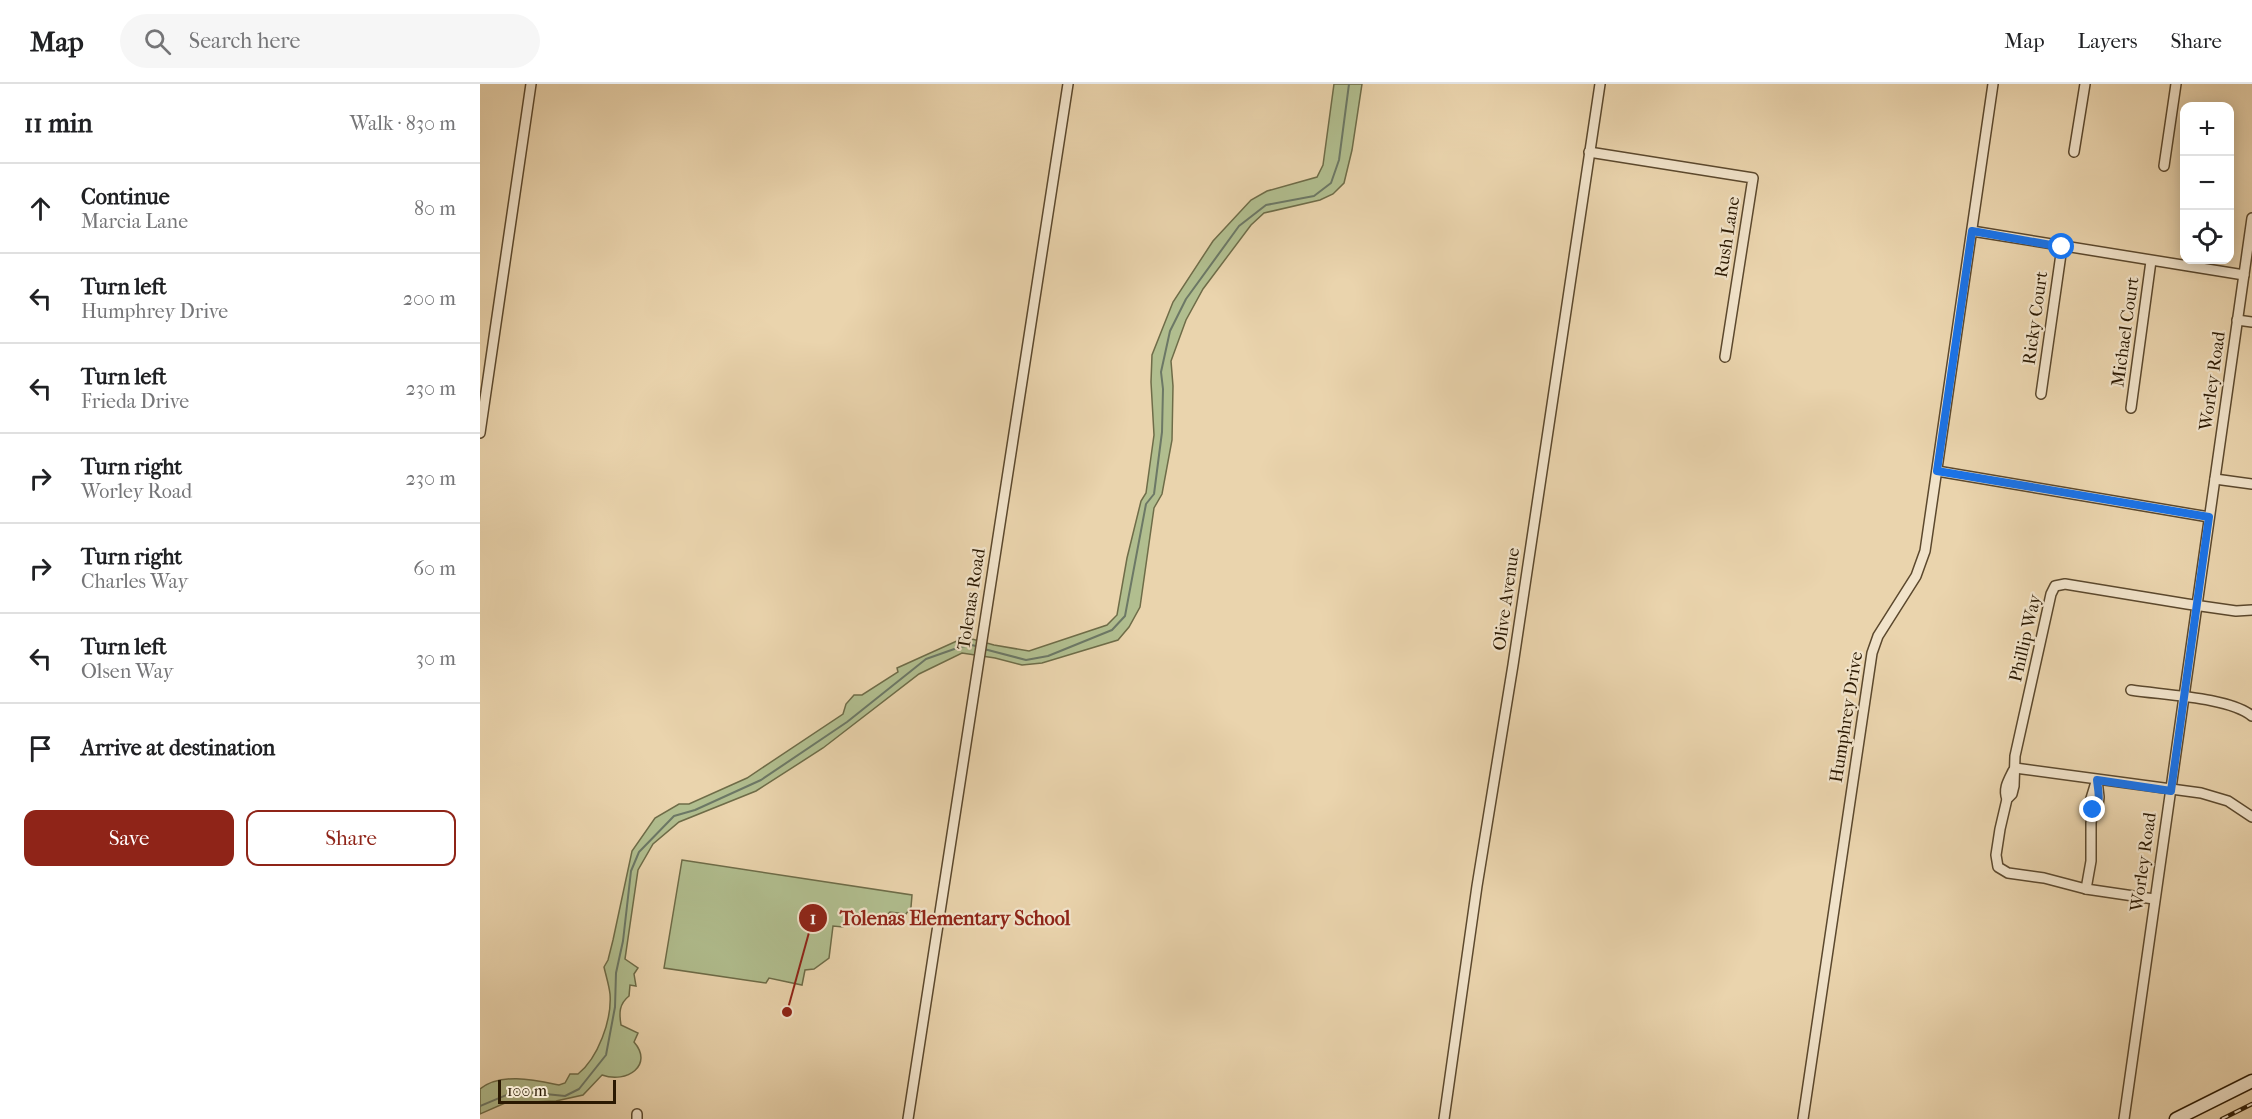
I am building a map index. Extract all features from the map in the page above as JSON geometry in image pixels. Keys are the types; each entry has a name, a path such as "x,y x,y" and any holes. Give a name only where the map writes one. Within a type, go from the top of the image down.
{"main road":[{"path":"2176,1119 2252,1081"}],"street":[{"path":"480,433 531,84"},
{"name":"Tolenas Road","path":"908,1119 1068,84"},
{"name":"Olive Avenue","path":"1444,1119 1477,885 1513,665 1600,84"},
{"name":"Humphrey Drive","path":"1803,1119 1872,653 1878,636 1913,583 1925,551 1993,84"},
{"path":"2074,152 2085,84"},
{"path":"2164,166 2176,84"},
{"name":"Rush Lane","path":"1589,152 1753,178 1725,357"},
{"name":"Worley Road","path":"2124,1119 2252,218"},
{"path":"1972,231 2244,276"},
{"name":"Ricky Court","path":"2041,394 2062,247"},
{"name":"Michael Court","path":"2131,408 2151,261"},
{"path":"2237,320 2252,322"},
{"path":"1937,471 2209,517"},
{"path":"2215,479 2252,484"},
{"name":"Phillip Way","path":"2154,899 2086,889 2044,878 2008,873 1998,867 1996,855 2007,799 2012,794 2015,756 2050,594 2055,586 2065,584 2197,605"},
{"path":"2197,605 2236,611 2252,610"},
{"path":"2131,690 2232,705 2252,716"},
{"path":"2014,768 2171,791 2201,793 2228,801 2252,817"},
{"path":"2086,889 2091,861 2093,810 2098,806 2099,797 2097,780"}],"green space":[{"path":"1334,84 1362,84 1352,150 1344,183 1333,194 1320,200 1264,213 1251,225 1203,289 1186,320 1171,361 1172,440 1162,494 1154,508 1140,607 1129,627 1118,640 1042,663 1022,665 962,653 919,674 823,748 756,791 679,822 653,844 638,870 625,959 638,968 634,974 636,986 630,985 629,996 620,1009 620,1017 621,1025 638,1033 634,1042 641,1058 639,1065 628,1075 611,1077 602,1075 583,1095 556,1101 505,1103 480,1114 480,1089 488,1084 498,1080 518,1079 559,1085 565,1083 570,1074 578,1074 592,1058 602,1038 609,1015 610,994 604,967 613,940 632,851 655,818 679,804 689,804 747,778 843,714 846,704 854,695 862,695 898,672 897,668 959,640 972,639 1029,651 1107,625 1117,615 1127,558 1141,501 1146,493 1154,435 1152,355 1173,302 1213,241 1251,200 1267,191 1317,177 1323,165"},
{"path":"682,860 912,895 911,907 906,914 890,912 882,920 845,914 843,927 833,926 829,958 814,969 805,970 802,985 769,978 766,983 664,968"}],"waterway":[{"path":"984,649 1026,660 1048,656 1112,630 1125,616 1146,504 1154,494 1162,432 1161,372 1170,331 1186,299 1239,226 1266,205 1314,196 1331,183 1339,160 1349,84"},
{"path":"480,1106 516,1091 565,1096 579,1089 606,1055 615,1007 616,973 623,941 631,871 639,852 674,816 695,810 761,780 847,722 926,659 960,647 972,645 979,647"}],"railway":[{"path":"2222,1119 2252,1104"}],"place":[{"name":"Tolenas Elementary School","path":"787,1012"}],"route":[{"path":"2062,247 1972,231 1937,471 2209,517 2171,791 2097,780 2098,806 2093,810"}]}
